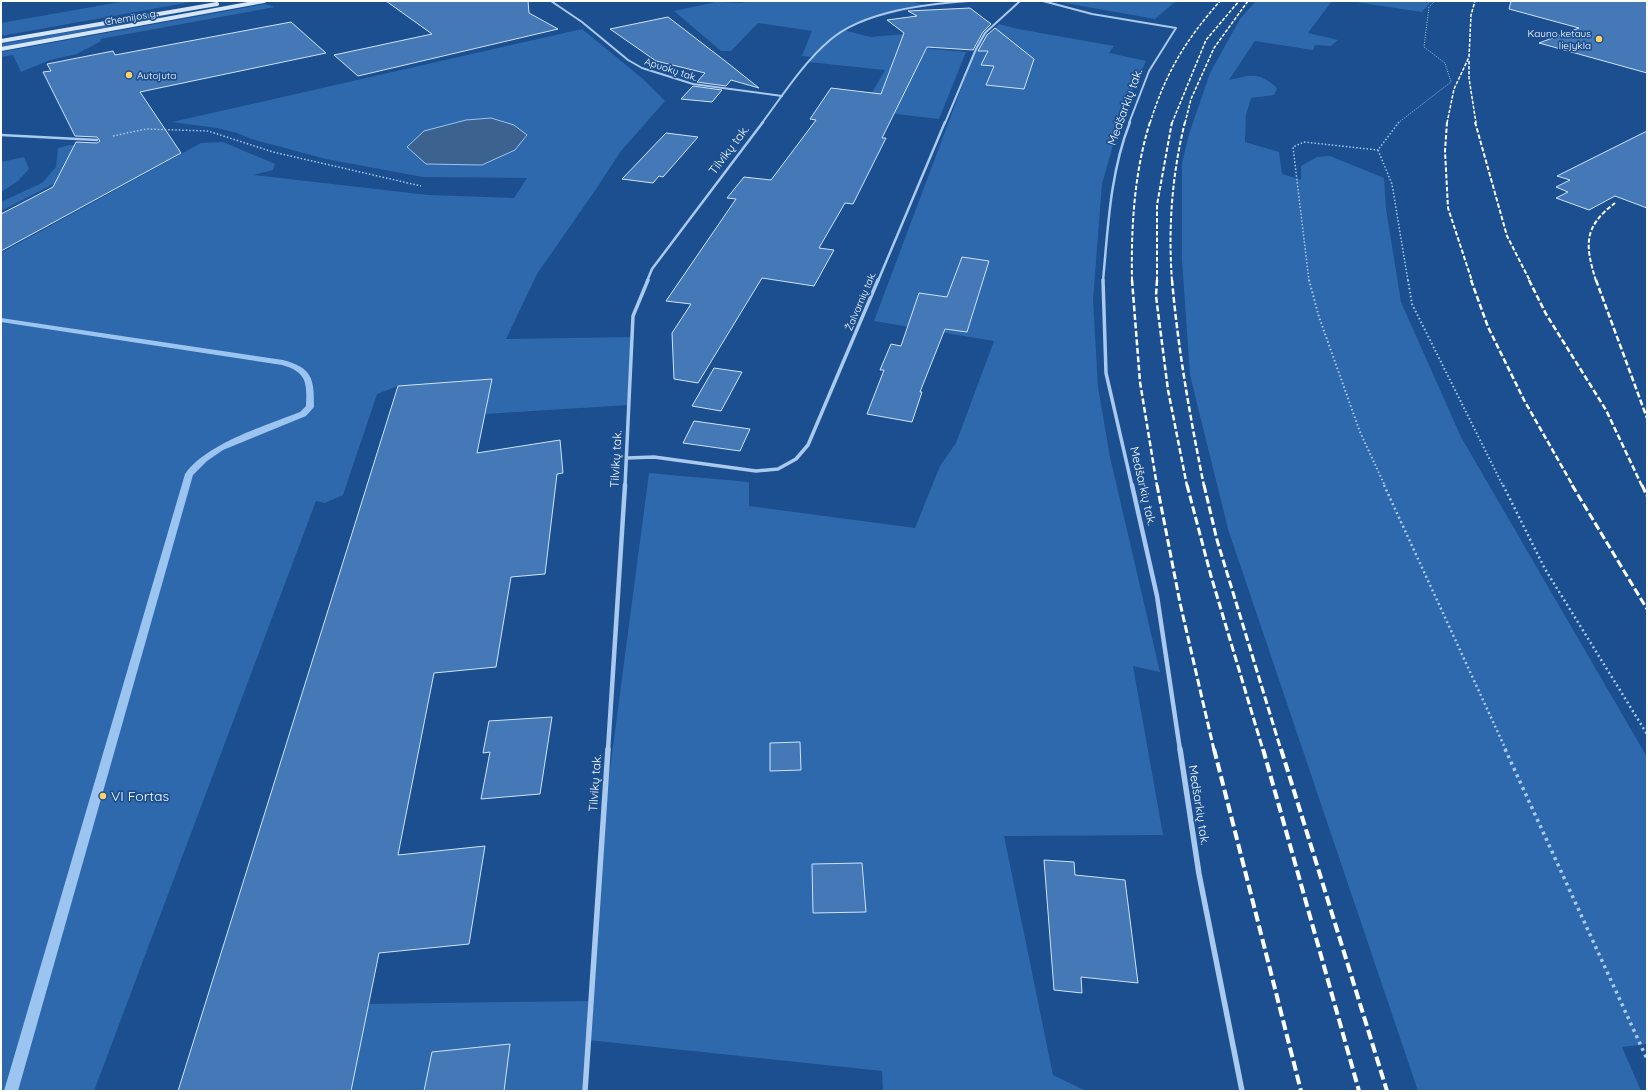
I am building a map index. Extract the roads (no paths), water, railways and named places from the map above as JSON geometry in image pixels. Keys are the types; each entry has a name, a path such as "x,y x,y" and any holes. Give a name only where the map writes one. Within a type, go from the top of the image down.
{"main road":[{"name":"Chemijos g.","path":"1,41 158,13 246,1"},
{"name":"Chemijos g.","path":"1,49 264,1"}],"street":[{"name":"Apuokų tak.","path":"551,1 590,28 628,60 642,67 677,80 698,85 782,96"},
{"name":"Tilvikų tak.","path":"585,1091 627,458 633,316 652,269 782,96 827,40 842,30 859,22 883,15 944,2 969,1"},
{"name":"Žalvarnių tak.","path":"627,458 654,457 756,471 778,469 796,459 808,445 976,49 985,33 1020,1"},
{"name":"Medšarkių tak.","path":"1043,1 1058,7 1091,15 1176,28 1149,70 1121,144 1111,192 1103,282 1106,373 1157,596 1199,874 1242,1091"},
{"path":"1,136 97,140"}],"waterway":[{"path":"1,320 289,364 301,370 306,375 311,390 310,407 303,414 220,448 204,459 189,474 11,1091"}],"railway":[{"path":"1150,123 1163,88 1178,58 1197,30 1220,1"},
{"path":"1172,123 1206,40 1239,1"},
{"path":"1185,123 1191,99 1214,48 1248,1"},
{"path":"1447,123 1454,89 1469,57 1471,15 1475,1"},
{"path":"1469,61 1469,78 1476,123"},
{"path":"1132,280 1133,221 1137,181 1140,161 1150,122"},
{"path":"1157,280 1157,205 1172,122"},
{"path":"1172,281 1172,201 1177,161 1185,122"},
{"path":"1447,122 1445,151 1448,208 1472,281"},
{"path":"1475,122 1507,236 1530,281"},
{"path":"1596,281 1590,257 1589,238 1597,220 1615,203"},
{"path":"1132,280 1140,382 1157,486"},
{"path":"1157,280 1156,296 1168,390 1187,486"},
{"path":"1172,280 1185,383 1204,486"},
{"path":"1471,280 1488,327 1524,400 1573,486"},
{"path":"1529,280 1546,314 1606,410 1642,486"},
{"path":"1596,280 1647,418"},
{"path":"1157,485 1180,603 1214,750"},
{"path":"1187,485 1211,576 1263,750"},
{"path":"1204,485 1217,540 1281,750"},
{"path":"1572,485 1647,609"},
{"path":"1642,485 1647,496"},
{"path":"1214,749 1301,1091"},
{"path":"1263,749 1359,1091"},
{"path":"1281,749 1387,1091"}],"place":[{"name":"Kauno ketaus liejykla","path":"1599,39"},
{"name":"Autojuta","path":"129,75"},
{"name":"VI Fortas","path":"103,796"}]}
